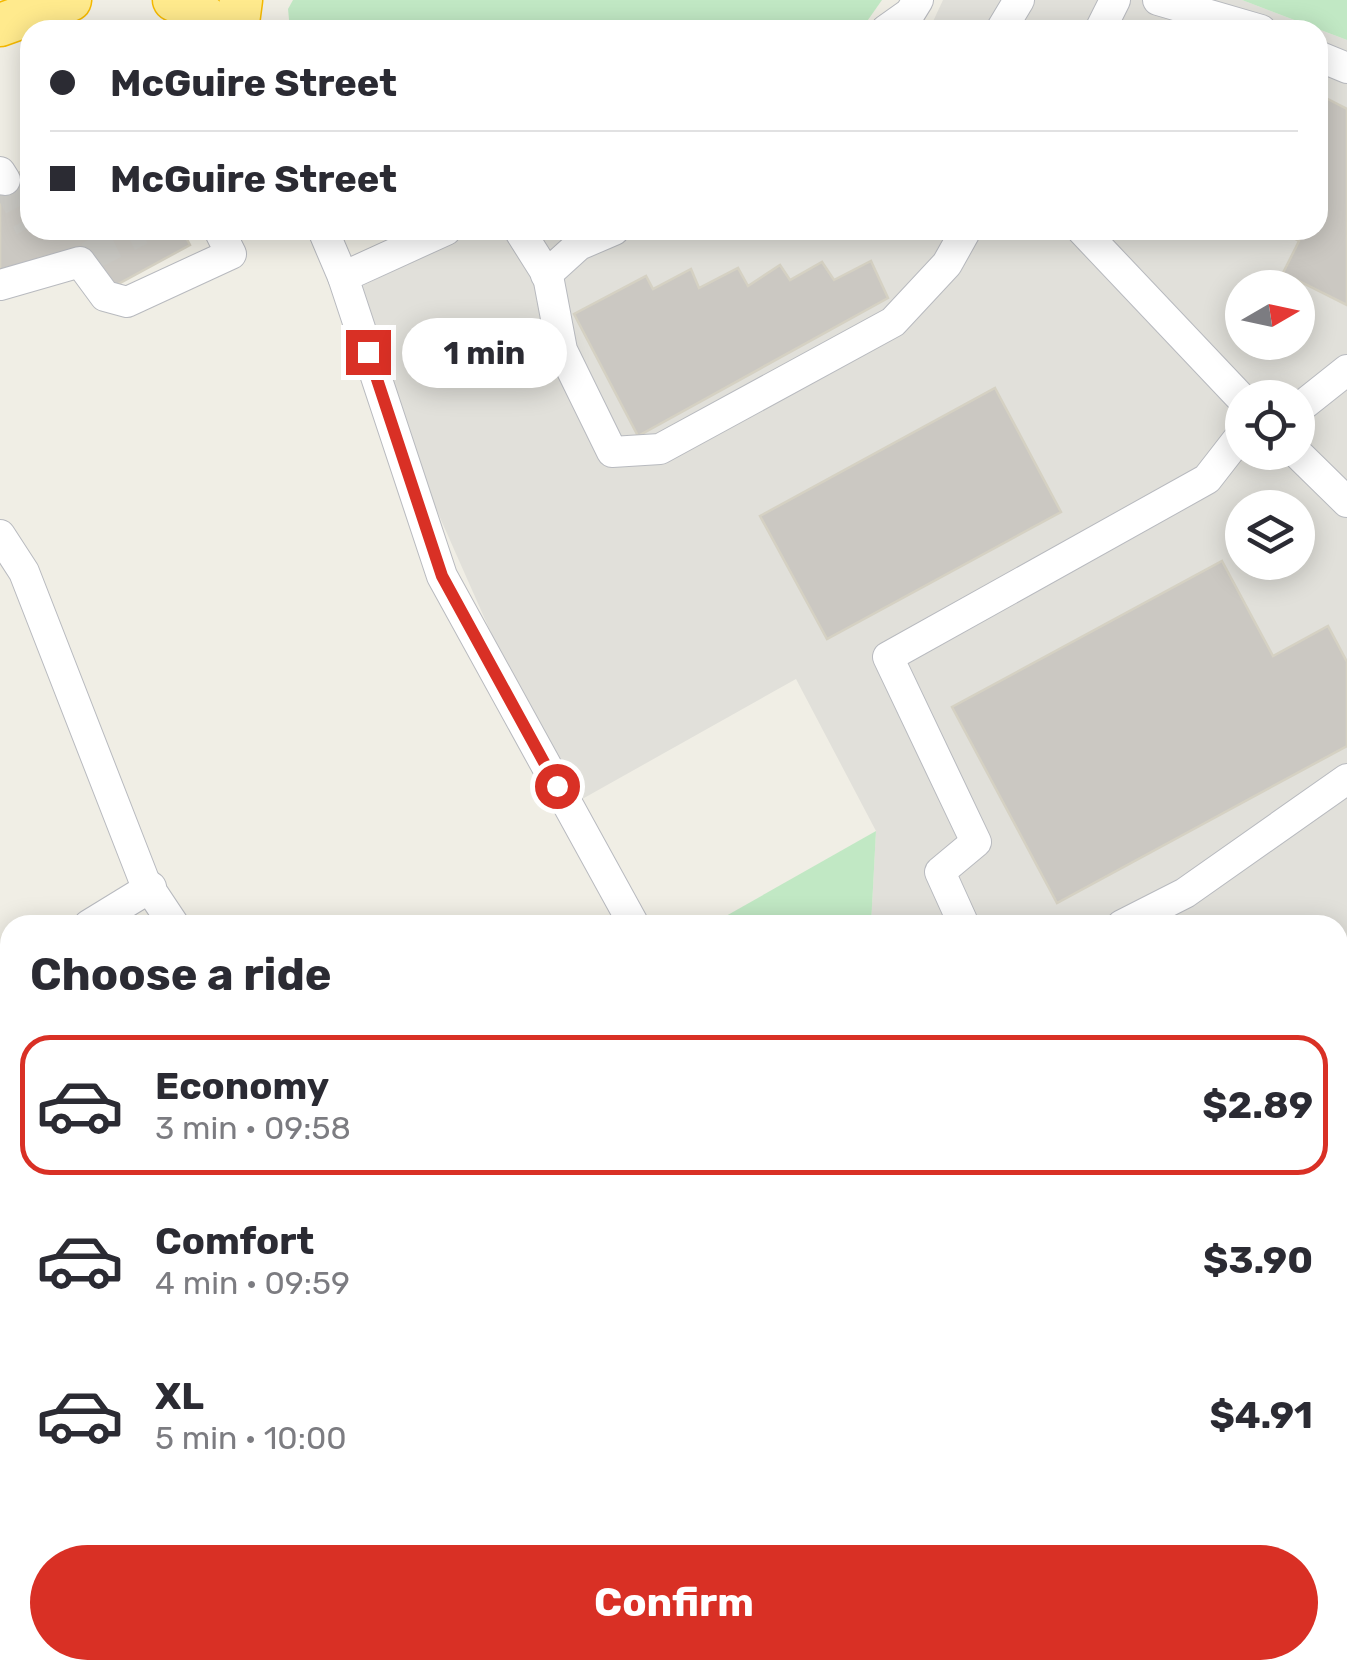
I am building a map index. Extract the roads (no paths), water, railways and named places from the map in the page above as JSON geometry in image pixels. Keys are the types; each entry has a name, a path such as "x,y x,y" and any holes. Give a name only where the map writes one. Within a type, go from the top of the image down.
{"highway":[{"path":"0,25 70,0"},
{"path":"174,0 209,20"}],"street":[{"path":"900,20 918,0"},
{"path":"1158,0 1227,20"},
{"path":"0,285 67,262 106,296 127,302 231,254 224,240"},
{"path":"326,240 343,277 442,576 628,915"},
{"path":"343,277 424,240"},
{"path":"526,240 546,274 562,350 612,452 660,449 893,322 947,264 958,240"},
{"path":"546,274 579,245 591,240"},
{"path":"1091,240 1225,381"},
{"path":"1315,395 1347,370"},
{"path":"959,915 940,872 976,842 888,657 1207,478 1225,455"},
{"path":"1314,470 1347,502"},
{"path":"0,535 24,572 144,880 168,915"},
{"path":"1142,915 1185,893 1347,780"},
{"path":"105,915 151,886"}],"tunnel":[{"path":"5,180 20,208"},
{"path":"88,257 121,240"}]}
